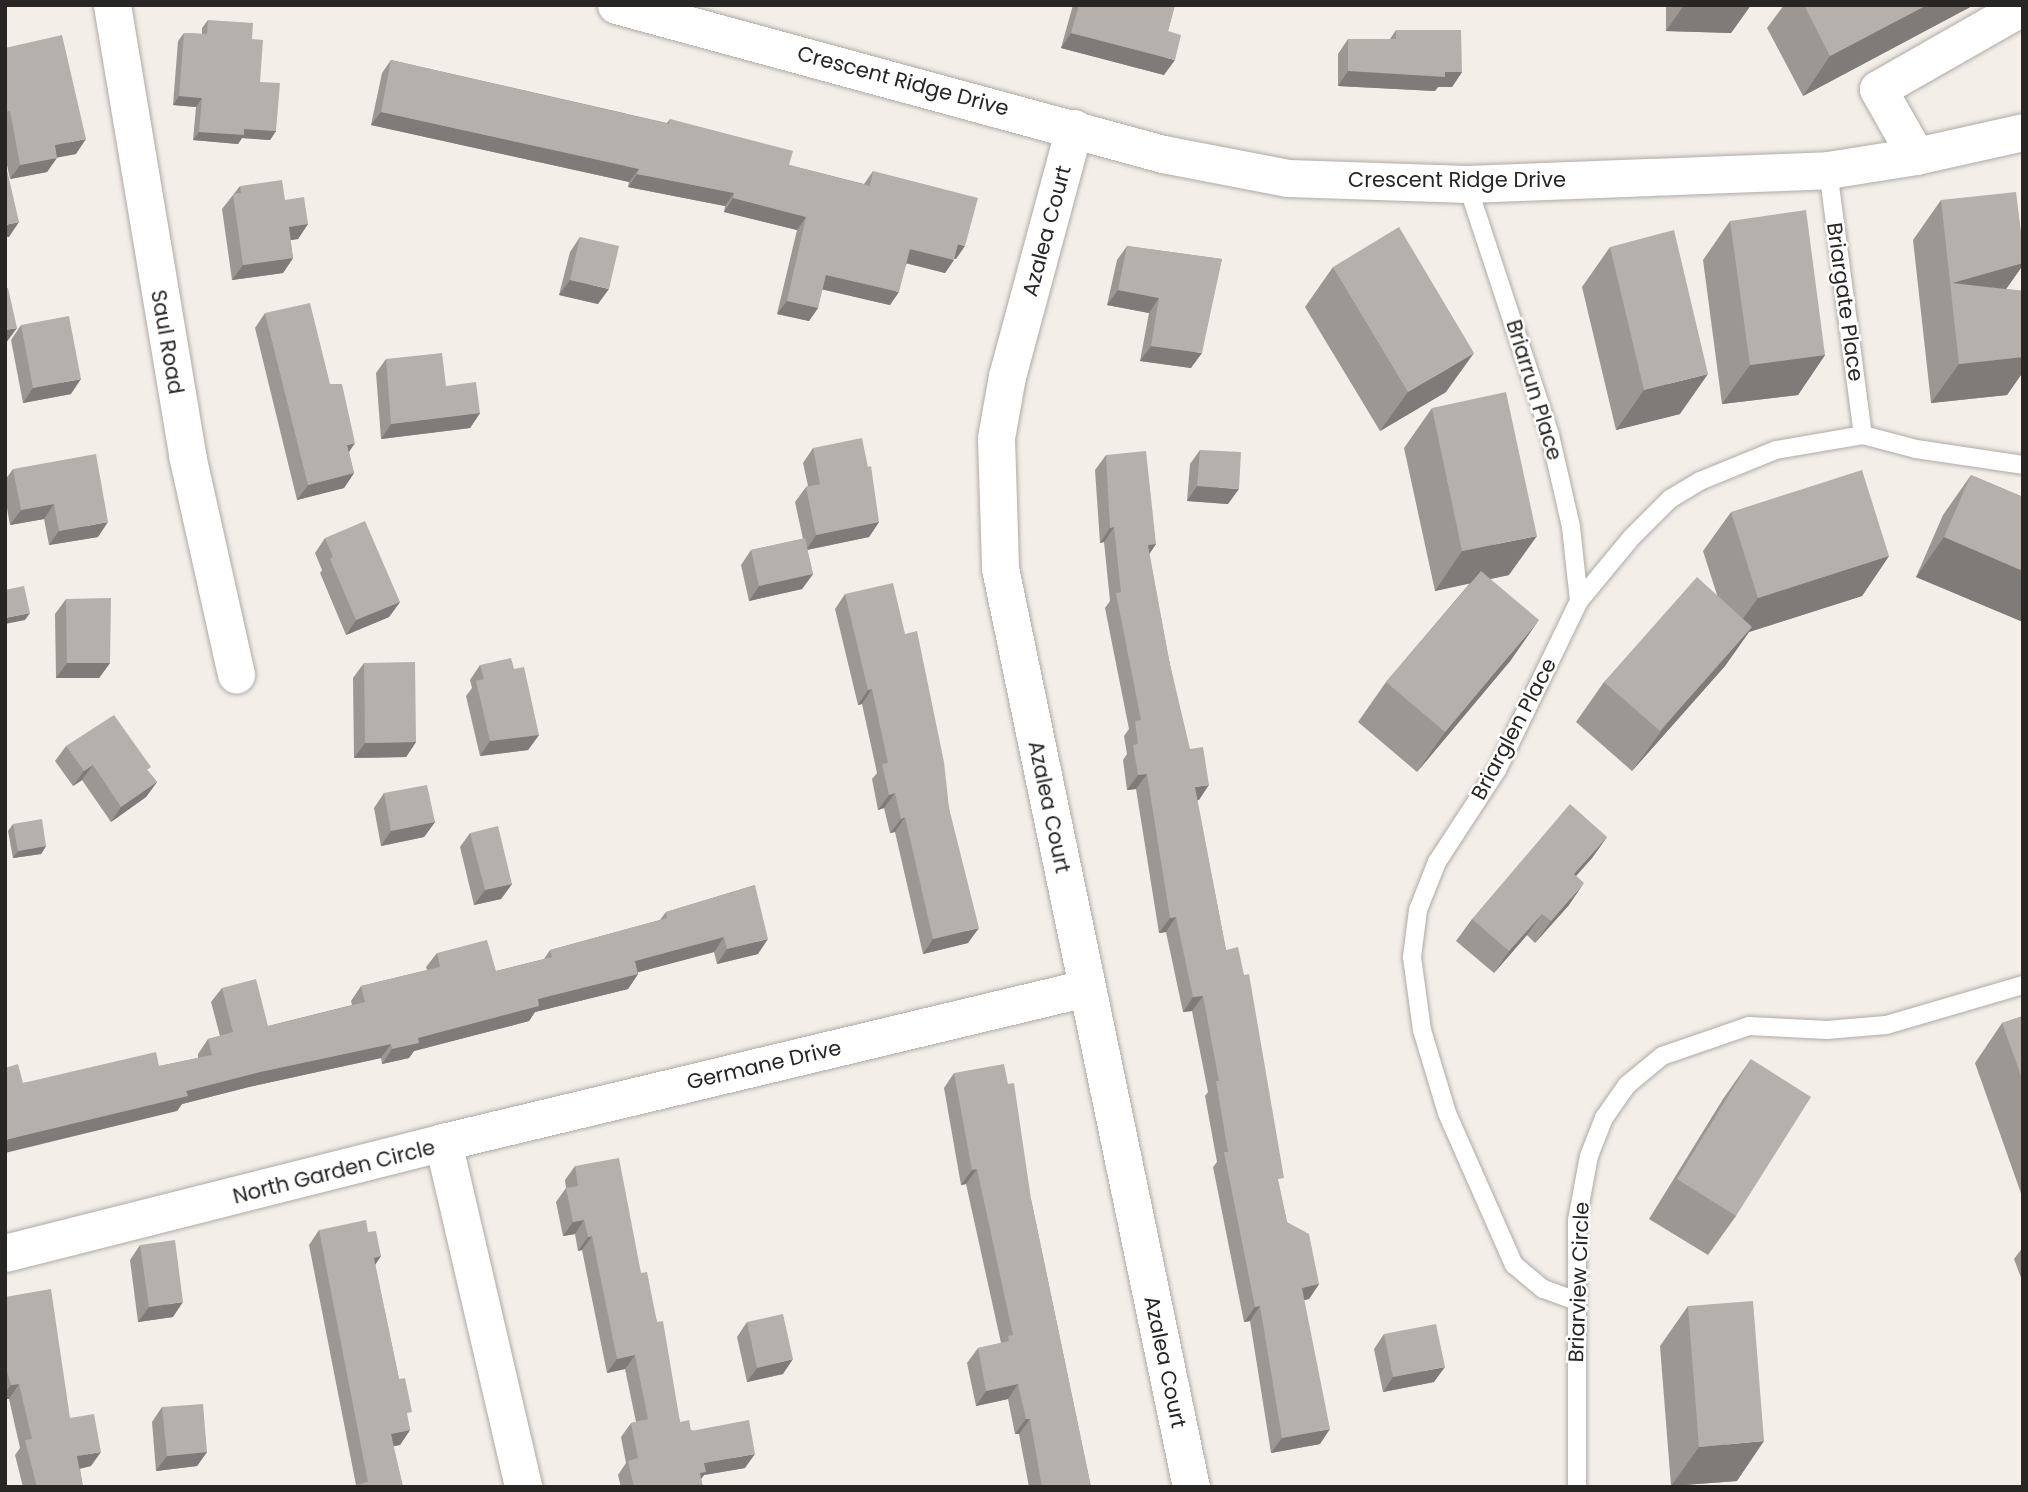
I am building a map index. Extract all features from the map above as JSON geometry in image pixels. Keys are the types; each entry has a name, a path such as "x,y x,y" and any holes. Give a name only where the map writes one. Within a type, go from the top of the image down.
{"street":[{"name":"Saul Road","path":"112,5 187,455 236,676"},
{"name":"Crescent Ridge Drive","path":"616,5 1163,154 1288,178 1467,184 1828,170 1916,156 2023,132"},
{"path":"1916,156 1878,89 2022,7"},
{"name":"Azalea Court","path":"1074,128 1007,376 995,475 1000,568 1191,1487"},
{"name":"Germane Drive","path":"443,1142 1086,988"},
{"name":"North Garden Circle","path":"5,1253 443,1142 523,1487"}],"lane":[{"name":"Briargate Place","path":"1828,170 1863,435"},
{"name":"Briarrun Place","path":"1467,184 1550,435 1571,527 1579,601"},
{"name":"Briarglen Place","path":"1574,1300 1543,1289 1514,1265 1447,1113 1422,1030 1412,957 1418,910 1437,862 1497,770 1579,601 1632,537 1670,499 1700,481 1776,450 1863,435 1916,449 2023,465"},
{"name":"Briarview Circle","path":"1577,1487 1574,1300 1577,1220 1589,1156 1604,1118 1627,1085 1662,1055 1749,1026 1827,1030 1886,1025 2023,985"}],"building":[{"path":"1079,5 1175,5 1168,31 1181,35 1175,60 1071,33"},
{"path":"1804,5 1927,5 1830,56"},
{"path":"208,20 253,23 252,39 263,40 260,82 280,83 276,131 244,129 244,135 199,132 202,98 179,96 184,33 207,34"},
{"path":"1396,30 1461,30 1462,72 1445,72 1445,77 1348,71 1348,39 1396,39"},
{"path":"62,35 86,139 55,145 57,158 20,165 10,111 5,112 5,48"},
{"path":"391,60 669,124 670,119 793,151 789,165 870,186 873,171 978,198 965,246 958,244 954,260 910,249 899,292 826,275 818,308 787,301 806,217 733,198 734,193 637,174 639,169 381,112"},
{"path":"7,170 19,222 5,225 5,171"},
{"path":"282,180 285,200 304,197 308,224 289,227 293,258 243,265 233,194 241,193 240,186"},
{"path":"2016,192 2023,263 1952,283 2023,291 2023,357 1959,364 1941,200"},
{"path":"1806,210 1825,355 1750,365 1730,221"},
{"path":"1399,227 1474,353 1408,392 1333,267"},
{"path":"1674,230 1708,374 1644,390 1610,247"},
{"path":"580,237 619,246 609,289 570,280"},
{"path":"1127,246 1222,259 1202,353 1151,346 1159,298 1118,290"},
{"path":"8,288 17,328 5,330 5,289"},
{"path":"310,303 330,384 342,384 355,443 347,445 354,473 308,485 265,313"},
{"path":"69,316 81,379 33,388 21,325"},
{"path":"442,353 446,386 476,382 480,413 391,424 386,359"},
{"path":"1506,392 1537,536 1462,551 1432,408"},
{"path":"862,438 868,467 871,466 879,522 816,535 806,487 820,484 813,448"},
{"path":"1200,450 1241,452 1239,489 1197,486"},
{"path":"1146,451 1156,544 1148,545 1169,660 1190,749 1203,747 1209,785 1195,787 1226,950 1238,947 1244,975 1249,974 1284,1178 1278,1179 1287,1222 1309,1234 1319,1284 1302,1288 1330,1429 1282,1438 1260,1306 1255,1307 1224,1152 1228,1152 1216,1081 1219,1081 1203,996 1193,997 1176,917 1170,918 1147,774 1138,775 1133,745 1138,744 1135,721 1141,720 1116,593 1121,592 1114,527 1110,528 1106,455"},
{"path":"96,454 108,522 59,531 54,504 21,510 13,469"},
{"path":"1862,470 1889,556 1758,598 1731,512"},
{"path":"1971,475 2023,497 2023,571 1944,537"},
{"path":"365,521 400,602 356,620 330,559 333,557 325,538"},
{"path":"805,538 813,574 759,586 751,550"},
{"path":"1481,571 1539,620 1445,732 1386,682"},
{"path":"1697,577 1752,627 1660,731 1604,682"},
{"path":"893,583 905,634 917,631 944,762 949,808 979,928 933,939 905,817 901,819 895,793 889,795 882,764 888,763 872,689 868,690 845,594"},
{"path":"24,586 30,613 5,618 5,590"},
{"path":"111,598 110,663 67,663 66,599"},
{"path":"511,658 514,669 524,667 539,735 490,741 476,681 484,679 480,665"},
{"path":"415,662 416,742 365,743 364,663"},
{"path":"114,715 151,767 147,770 157,782 121,807 93,765 84,771 66,746"},
{"path":"427,785 435,822 391,831 384,793"},
{"path":"1570,804 1607,837 1574,874 1584,883 1551,921 1542,914 1509,951 1472,919"},
{"path":"42,819 46,846 18,851 13,824"},
{"path":"498,826 512,884 485,890 470,833"},
{"path":"755,885 768,939 727,949 724,937 635,961 638,974 538,999 539,1006 418,1038 419,1043 392,1049 391,1044 260,1072 186,1091 188,1096 5,1140 5,1068 18,1064 23,1083 156,1052 159,1066 212,1055 208,1039 233,1032 222,988 256,979 268,1026 365,1002 361,986 440,967 437,953 487,940 496,971 552,957 550,950 667,918 666,912"},
{"path":"2023,1016 2023,1081 2002,1023"},
{"path":"1751,1059 1811,1097 1736,1216 1677,1179"},
{"path":"1004,1064 1008,1084 1014,1083 1031,1199 1091,1487 1042,1487 1030,1419 1026,1419 1018,1384 986,1391 978,1348 1009,1341 1008,1336 1013,1335 977,1169 972,1170 954,1073"},
{"path":"619,1158 641,1273 647,1272 657,1322 663,1321 680,1422 689,1420 691,1431 749,1420 755,1454 704,1463 706,1472 700,1473 703,1487 634,1487 628,1461 638,1458 631,1423 648,1419 635,1355 617,1359 592,1236 588,1237 584,1220 573,1222 566,1188 578,1186 575,1166"},
{"path":"366,1220 368,1232 376,1231 381,1256 374,1258 399,1379 405,1378 412,1412 407,1413 410,1430 391,1434 403,1487 355,1487 368,1482 319,1230"},
{"path":"175,1240 183,1302 149,1307 140,1245"},
{"path":"51,1289 70,1418 94,1414 101,1452 77,1456 83,1487 37,1487 25,1440 32,1439 19,1384 11,1385 5,1364 5,1297"},
{"path":"1753,1301 1764,1441 1699,1447 1688,1306"},
{"path":"783,1314 793,1359 757,1368 747,1322"},
{"path":"1436,1324 1445,1367 1393,1377 1384,1334"},
{"path":"203,1404 207,1452 167,1456 162,1407"}]}
